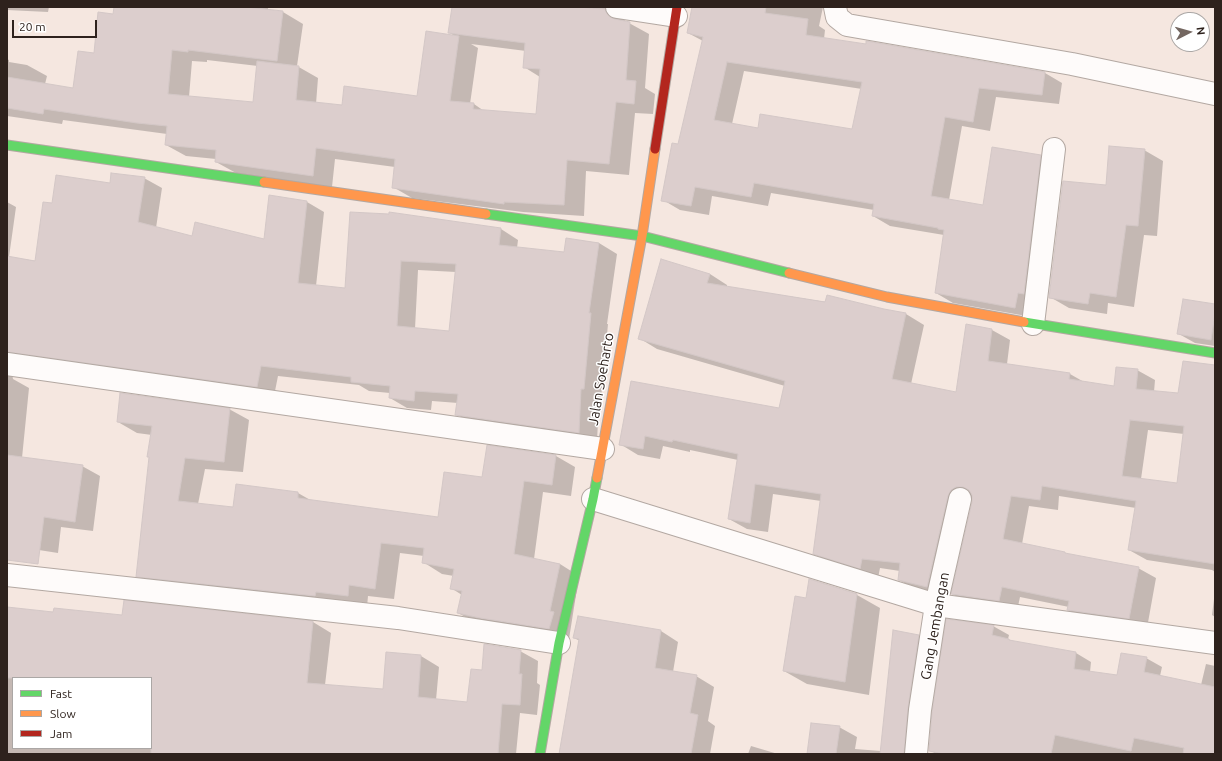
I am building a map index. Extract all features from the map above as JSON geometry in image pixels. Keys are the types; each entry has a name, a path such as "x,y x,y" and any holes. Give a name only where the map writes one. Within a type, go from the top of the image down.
{"street":[{"path":"617,7 676,12"},
{"path":"835,7 837,17 847,26 1072,64 1215,94"},
{"name":"Jalan Soeharto","path":"540,754 559,643 593,499 603,449 642,236 676,12"},
{"path":"7,145 642,236 887,297 1033,324 1215,353"},
{"path":"1033,324 1054,149"},
{"path":"7,364 603,449"},
{"path":"593,499 936,605 1215,643"},
{"name":"Gang Jembangan","path":"916,754 920,710 936,605 960,499"},
{"path":"7,575 398,618 559,643"}],"building":[{"path":"114,7 246,7 283,11 277,61 188,50 188,52 172,50 168,94 253,102 257,61 299,66 296,100 342,105 344,86 417,96 426,31 459,36 450,101 474,103 473,109 536,114 540,69 523,68 525,43 448,33 452,7 578,7 605,9 610,17 630,22 626,80 636,81 634,104 616,102 609,164 567,160 564,205 504,202 504,204 392,188 395,159 316,148 313,176 215,162 216,150 165,145 167,126 44,109 43,114 7,108 7,77 73,88 78,51 94,53 98,12 113,14"},
{"path":"692,7 766,7 765,13 808,19 806,35 866,44 866,41 1045,72 1042,95 979,88 973,122 945,117 931,196 983,205 992,147 1041,155 1024,294 1018,293 1015,308 935,293 944,230 872,216 874,204 754,183 751,197 695,187 691,206 661,201 672,143 678,144 703,37 687,33","holes":["727,62 862,82 852,129 760,114 758,128 714,120"]},
{"path":"1109,146 1145,149 1138,226 1126,225 1116,297 1090,293 1088,304 1049,298 1063,181 1106,185"},
{"path":"111,173 145,177 138,222 192,236 195,222 264,239 269,195 307,201 298,283 345,288 350,212 389,214 389,212 501,228 499,245 564,252 566,238 599,243 589,313 591,313 584,389 581,389 579,433 455,415 458,394 415,391 414,401 389,398 390,386 351,382 351,377 261,366 257,387 7,352 7,256 35,261 43,202 52,203 56,175 110,183","holes":["401,261 456,264 449,331 397,326"]},
{"path":"661,259 710,274 707,283 825,302 827,295 906,313 892,379 956,392 966,324 992,329 988,361 1070,373 1069,379 1114,386 1116,367 1138,369 1136,389 1178,393 1183,361 1215,365 1215,564 1128,550 1136,501 1042,486 1040,500 1011,496 1003,539 1065,553 1139,567 1129,619 1067,610 1069,601 1002,587 999,601 951,594 972,502 972,495 969,490 963,487 956,487 951,490 948,496 927,587 898,580 900,563 862,559 860,569 813,554 821,494 755,484 750,523 728,519 738,454 673,440 672,442 645,436 643,449 619,445 631,381 779,408 785,381 638,339","holes":["1130,420 1184,426 1177,483 1122,476"]},
{"path":"1183,299 1215,304 1211,340 1177,334"},
{"path":"120,393 230,408 224,462 185,458 178,501 233,507 236,484 298,492 298,498 438,517 444,472 482,477 487,445 556,455 552,485 524,481 514,554 560,564 550,611 554,612 549,629 457,613 462,591 450,589 454,569 422,563 424,548 381,543 375,589 349,585 348,596 316,592 315,596 136,577 149,457 147,457 152,426 117,422"},
{"path":"7,455 83,465 75,522 44,517 38,564 7,560"},
{"path":"809,579 857,594 845,682 783,671 795,596 806,598"},
{"path":"124,600 313,621 307,683 383,689 386,652 421,655 418,697 467,702 471,669 482,670 484,644 521,650 519,674 522,674 520,705 502,704 498,754 151,754 152,677 7,678 7,607 53,612 54,608 122,615"},
{"path":"578,616 661,630 655,668 697,675 690,713 698,715 691,754 559,754 579,639 573,638"},
{"path":"946,619 994,625 992,635 1009,640 1076,652 1074,669 1117,675 1121,653 1147,657 1144,672 1215,687 1215,754 1183,754 1184,748 1134,738 1131,751 1055,735 1051,754 943,754 929,751 932,712"},
{"path":"893,630 919,635 908,708 904,754 880,754"},
{"path":"811,723 840,726 836,754 807,754"}],"traffic: fast":[{"path":"7,145 264,182"},
{"path":"486,214 642,236 789,273"},
{"path":"1024,322 1215,353"},
{"path":"540,754 559,643 597,478"}],"traffic: slow":[{"path":"597,478 642,236 655,149"},
{"path":"264,182 486,214"},
{"path":"789,273 887,297 1024,322"}],"traffic: jam":[{"path":"655,149 677,7"}]}
